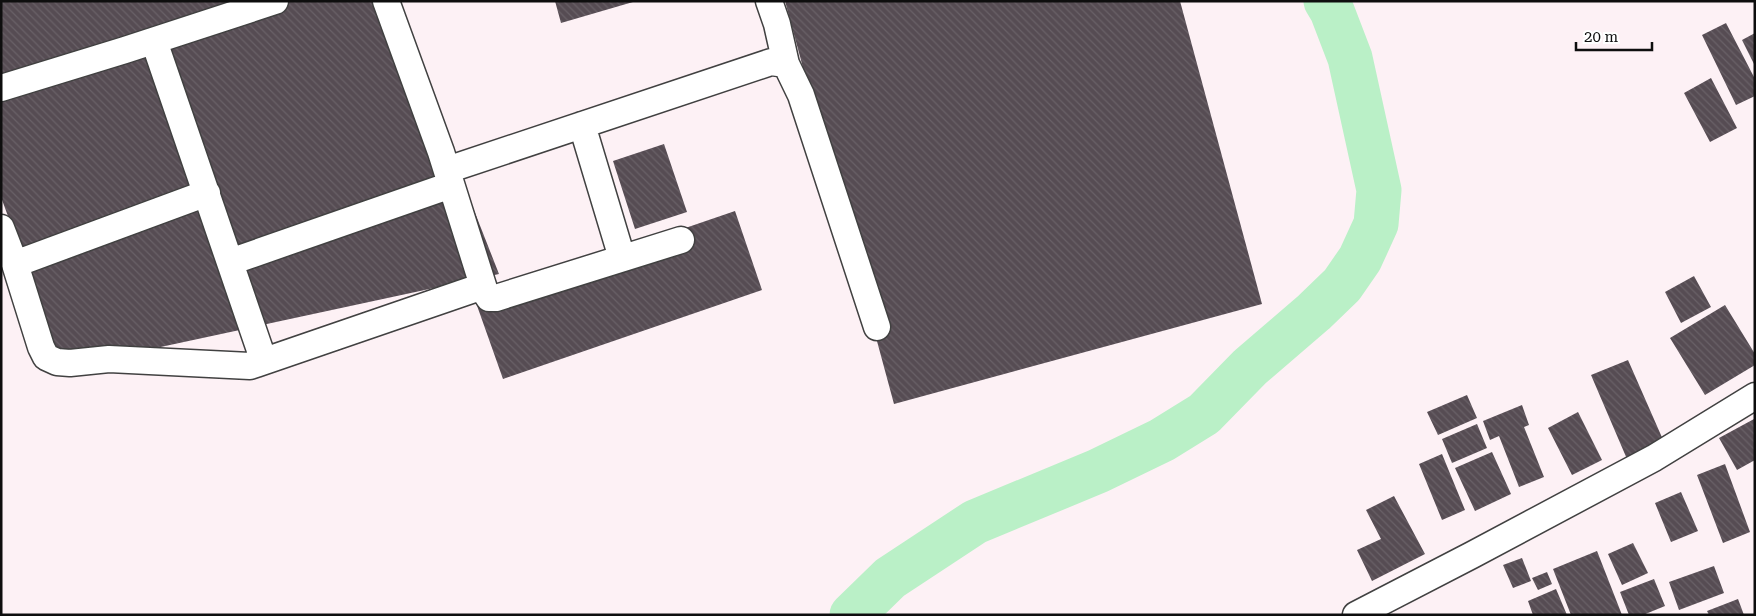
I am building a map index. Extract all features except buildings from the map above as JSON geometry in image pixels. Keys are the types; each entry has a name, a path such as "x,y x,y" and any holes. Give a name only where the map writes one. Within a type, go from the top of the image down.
{"street":[{"path":"1,88 276,1"},
{"path":"386,1 449,178 484,292 489,298 496,298 681,240"},
{"path":"769,1 777,24 786,64 801,95 877,327"},
{"path":"154,41 261,353 256,364"},
{"path":"230,262 582,126 771,62 786,64"},
{"path":"582,126 622,258"},
{"path":"15,264 207,194"},
{"path":"1,228 15,264 41,347 46,357 57,362 70,363 109,359 250,366 483,286"},
{"path":"1356,615 1654,458 1755,396"}],"waterway":[{"path":"852,615 890,578 975,522 1098,471 1162,440 1204,414 1250,367 1314,312 1342,285 1360,259 1376,224 1379,190 1350,58 1332,11 1326,1"}]}
